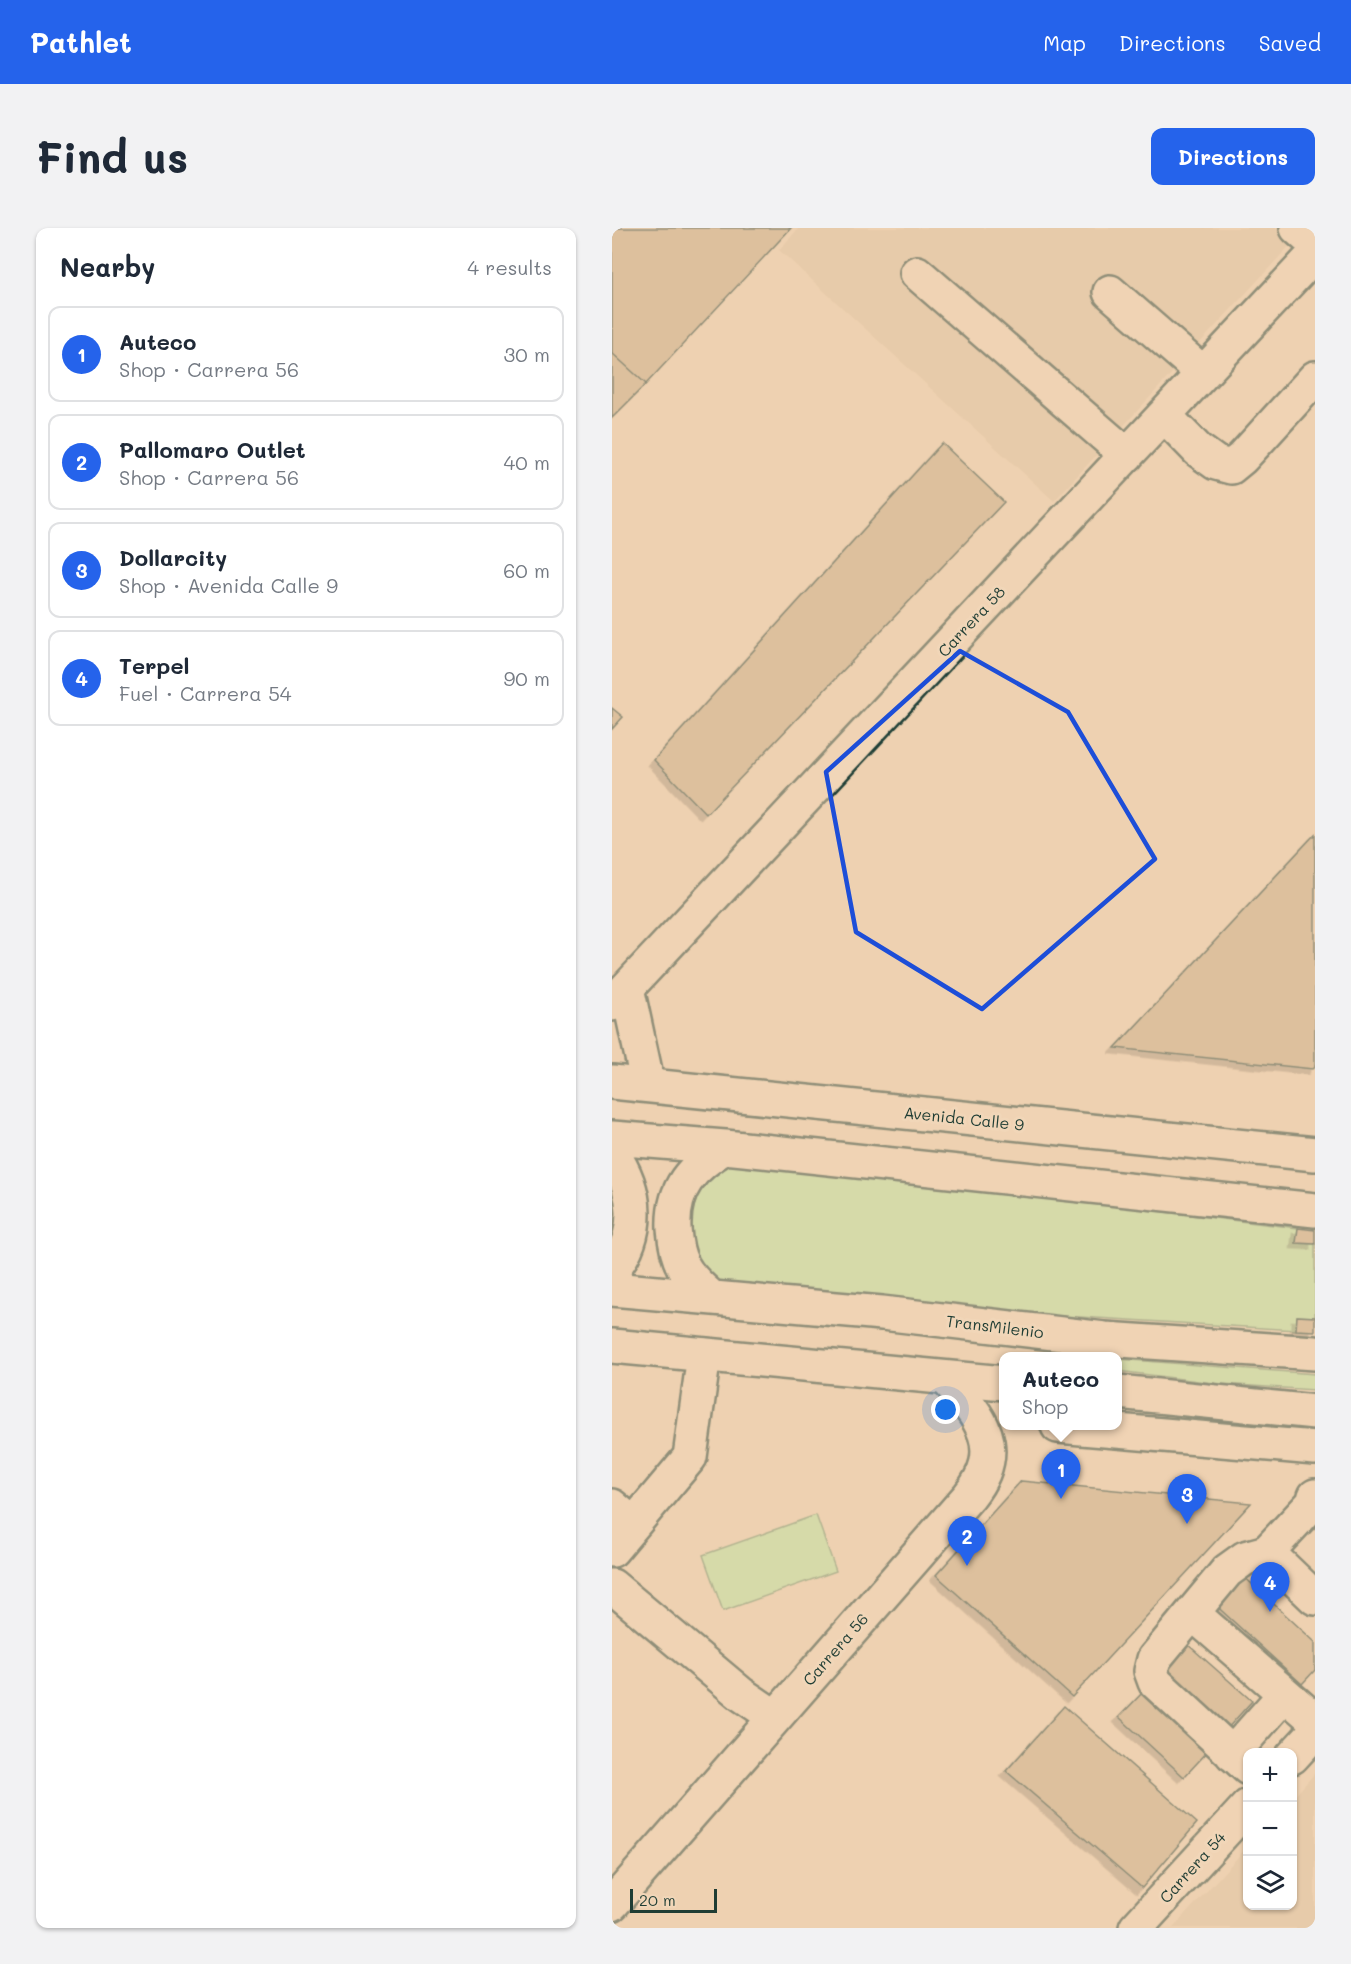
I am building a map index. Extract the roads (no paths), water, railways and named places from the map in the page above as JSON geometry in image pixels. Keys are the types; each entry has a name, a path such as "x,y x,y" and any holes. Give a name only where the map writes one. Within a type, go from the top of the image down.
{"main road":[{"path":"1297,228 1315,244"},
{"name":"Carrera 58","path":"648,1085 620,996 1315,254"},
{"path":"917,273 1127,455"},
{"path":"1110,292 1203,374"},
{"path":"1164,415 1198,450 1216,463 1231,467 1242,458 1315,378"},
{"name":"Avenida Calle 9","path":"612,1082 1314,1152"},
{"path":"612,1138 725,1147 1315,1210"},
{"path":"711,1297 683,1266 675,1244 674,1219 677,1196 684,1183 705,1160 725,1147"},
{"path":"612,1153 629,1182 633,1199 626,1251 612,1270"},
{"name":"TransMilenio","path":"612,1289 882,1313 1105,1339 1315,1353"},
{"path":"612,1346 999,1383"},
{"path":"617,1533 690,1457 704,1355"},
{"name":"Carrera 56","path":"612,1904 983,1477 988,1457 986,1436 992,1421 946,1378"},
{"path":"1122,1392 1315,1412"},
{"path":"1114,1430 1315,1448"},
{"path":"1285,1694 1240,1761 1155,1682 1151,1671 1154,1659 1227,1571 1245,1558 1267,1552 1313,1503 1315,1496"},
{"path":"1267,1552 1315,1598"},
{"path":"612,1586 741,1694 775,1717"},
{"path":"1192,1613 1315,1720"},
{"path":"1297,1752 1315,1732"},
{"name":"Carrera 54","path":"1136,1928 1243,1811"}],"place":[{"name":"Auteco","path":"1061,1499"},
{"name":"Dollarcity","path":"1187,1524"},
{"name":"Pallomaro Outlet","path":"967,1566"},
{"name":"Terpel","path":"1270,1612"}]}
